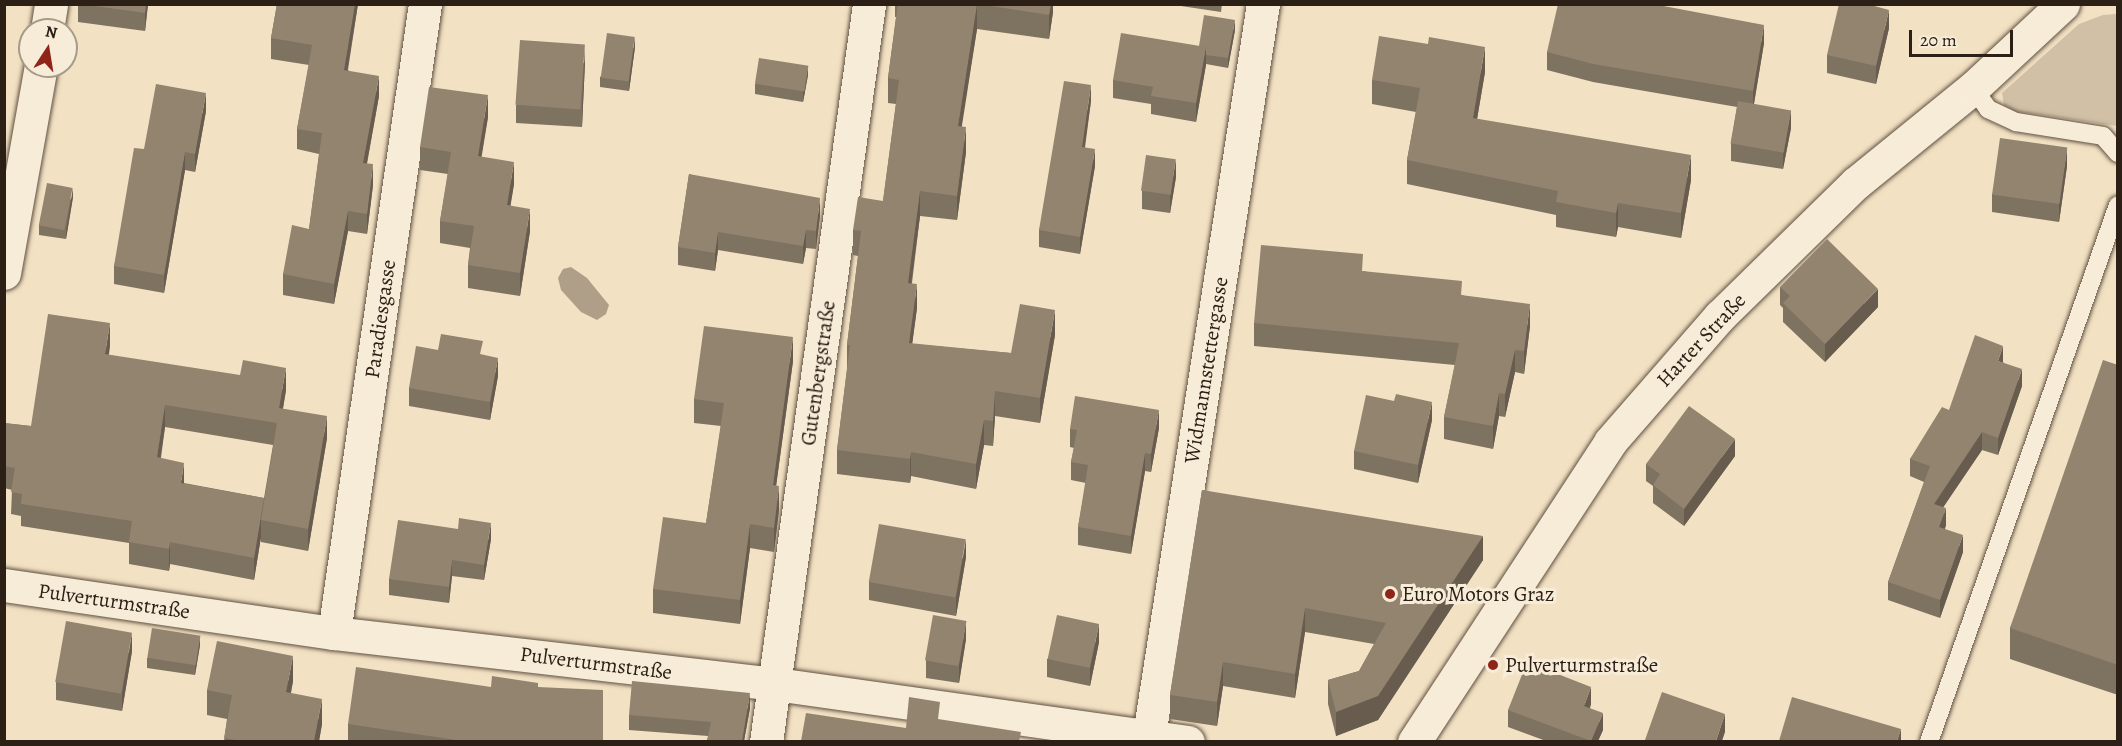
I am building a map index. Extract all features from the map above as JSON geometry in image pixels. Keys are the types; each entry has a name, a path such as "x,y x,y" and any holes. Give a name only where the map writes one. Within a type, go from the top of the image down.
{"street":[{"name":"Paradiesgasse","path":"334,633 426,4"},
{"name":"Gutenbergstraße","path":"766,741 869,4"},
{"name":"Widmannstettergasse","path":"1149,735 1263,4"},
{"name":"Harter Straße","path":"1414,741 1610,441 1720,316 1856,183 1973,88 2054,6"},
{"path":"4,273 38,78"},
{"name":"Pulverturmstraße","path":"4,585 334,633 775,684 1188,741"}],"lane":[{"path":"1973,88 1988,109 2016,122 2103,136 2118,153"},
{"path":"1929,741 2118,205"}],"shaded area":[{"path":"2117,14 2117,126 2014,111 2004,105 2002,93 2079,24 2103,15"},
{"path":"571,267 587,278 609,305 606,314 597,320 581,312 561,290 558,278 563,269"}],"building":[{"path":"80,4 146,4 145,13"},
{"path":"277,4 355,4 344,70 379,76 363,163 373,164 367,214 348,211 334,284 283,274 292,225 309,229 322,133 297,129 312,45 271,38"},
{"path":"898,4 977,4 958,126 966,127 957,196 920,191 908,283 917,284 909,343 1011,353 1020,304 1055,310 1040,398 995,391 993,421 984,420 976,464 911,452 910,459 837,450 861,231 853,230 858,197 883,201 899,80 888,78"},
{"path":"978,4 1051,4 1049,15"},
{"path":"1558,4 1653,4 1764,25 1753,91 1593,64 1547,52"},
{"path":"1839,4 1867,4 1889,10 1876,66 1827,55"},
{"path":"1204,15 1235,20 1228,58 1206,55 1206,47 1199,46"},
{"path":"607,33 635,37 628,81 601,78"},
{"path":"1121,33 1206,47 1196,103 1151,96 1153,87 1113,80"},
{"path":"1379,36 1428,44 1429,37 1485,47 1473,118 1691,155 1681,213 1618,203 1616,213 1556,202 1558,191 1407,160 1420,88 1372,80"},
{"path":"520,40 585,45 580,109 515,105"},
{"path":"759,58 808,66 804,92 755,84"},
{"path":"1064,81 1091,85 1082,147 1095,149 1080,237 1039,230"},
{"path":"156,84 206,93 195,154 185,152 164,275 114,266 134,148 144,149"},
{"path":"429,87 488,95 478,156 514,162 507,205 530,209 520,273 468,265 474,226 440,221 451,152 420,147"},
{"path":"1738,101 1791,110 1784,153 1731,143"},
{"path":"2000,138 2067,147 2059,204 1992,194"},
{"path":"1146,155 1176,159 1171,195 1141,191"},
{"path":"689,174 820,198 816,231 806,230 803,246 718,232 715,253 678,247"},
{"path":"47,183 73,188 64,230 39,225"},
{"path":"1827,239 1878,289 1825,344 1783,303 1790,296 1780,287"},
{"path":"1261,245 1363,254 1362,271 1462,281 1461,295 1530,304 1524,351 1515,350 1505,394 1499,393 1493,426 1444,417 1459,343 1254,323"},
{"path":"48,314 110,323 105,354 240,375 243,360 286,368 279,408 327,416 308,529 261,520 277,423 165,405 157,457 184,463 181,483 264,498 254,558 170,542 169,549 129,542 132,521 21,504 22,494 11,492 15,468 4,466 4,423 31,426"},
{"path":"704,326 793,337 773,485 779,486 774,528 750,524 740,600 653,589 663,517 706,523 724,403 694,399"},
{"path":"441,334 483,341 480,354 498,358 490,402 409,388 416,346 438,350"},
{"path":"1975,335 2003,346 1998,361 2022,369 1998,438 1982,432 1934,504 1946,508 1939,527 1963,535 1940,600 1888,582 1930,466 1910,459 1942,407 1949,410"},
{"path":"2103,360 2118,365 2118,665 2010,628"},
{"path":"1396,394 1432,402 1418,465 1354,451 1366,395 1394,401"},
{"path":"1075,396 1159,410 1151,454 1145,453 1131,536 1078,527 1088,465 1071,462 1077,430 1070,429"},
{"path":"1689,406 1735,439 1684,509 1653,485 1660,474 1646,464"},
{"path":"1202,490 1483,536 1378,696 1336,712 1328,680 1359,671 1386,623 1305,608 1295,674 1223,662 1217,702 1170,695"},
{"path":"459,518 491,523 484,565 452,560 449,587 389,579 398,520 458,529"},
{"path":"879,524 966,539 955,597 869,582"},
{"path":"933,615 966,621 958,666 925,660"},
{"path":"1057,615 1099,624 1090,668 1048,659"},
{"path":"66,621 132,633 121,694 55,682"},
{"path":"152,628 200,636 196,665 147,658"},
{"path":"217,641 293,656 286,692 322,699 314,741 241,741 224,738 232,695 207,690"},
{"path":"1527,662 1591,687 1584,706 1603,713 1591,741 1508,710"},
{"path":"356,667 491,687 492,676 538,683 538,687 603,690 603,741 463,741 348,724"},
{"path":"632,681 750,693 742,741 707,741 711,722 629,715"},
{"path":"1662,692 1725,714 1716,741 1645,740"},
{"path":"909,697 940,702 938,719 1021,732 1019,741 801,741 806,713 906,728"},
{"path":"1792,697 1901,729 1897,741 1779,741"}],"place":[{"name":"Euro Motors Graz","path":"1390,594"},
{"name":"Pulverturmstraße","path":"1493,665"}]}
